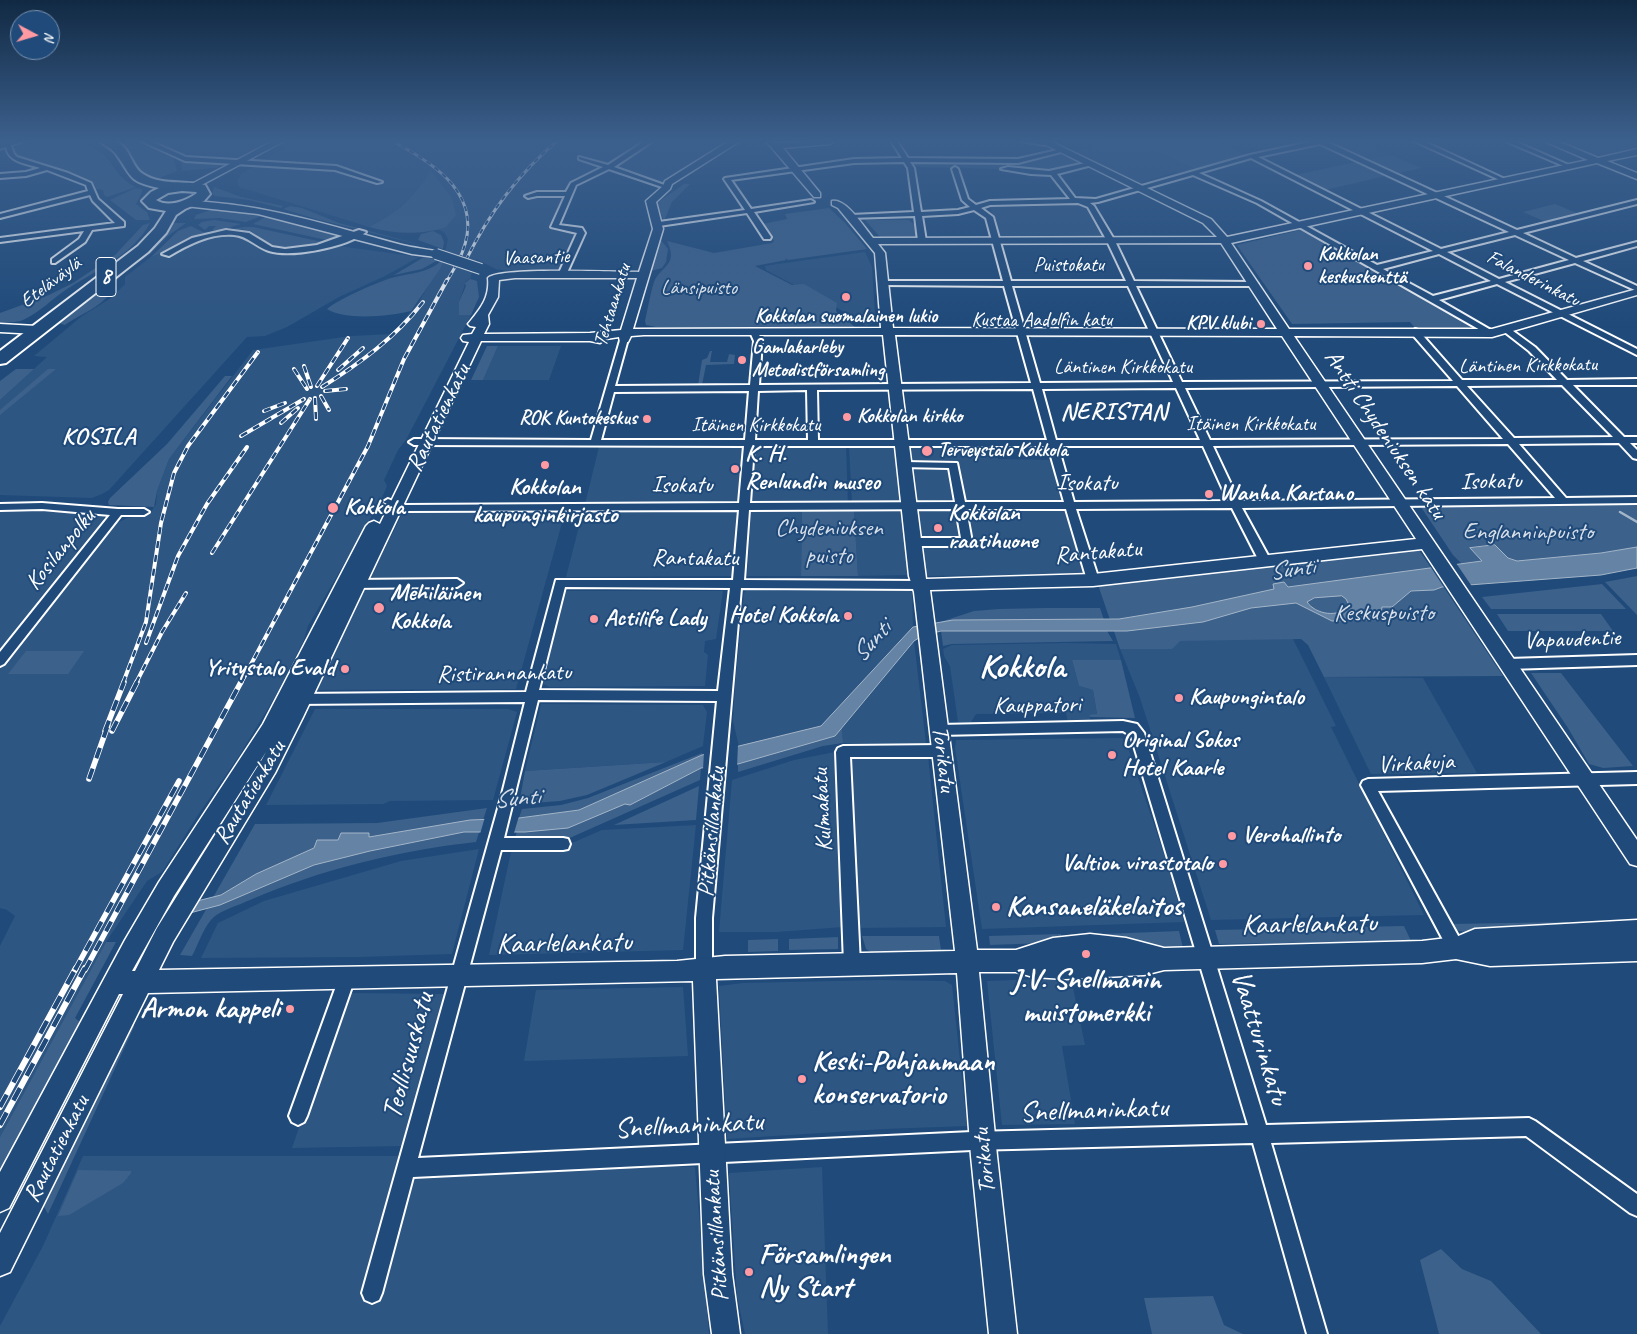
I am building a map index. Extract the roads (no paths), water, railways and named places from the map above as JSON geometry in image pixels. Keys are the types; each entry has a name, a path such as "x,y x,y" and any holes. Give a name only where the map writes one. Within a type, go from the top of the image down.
{"highway":[{"path":"142,203 141,205 155,209 187,203"},
{"name":"Eteläväylä","path":"0,359 30,329 137,246 155,225 157,219 155,209 151,203"},
{"name":"Eteläväylä","path":"0,348 143,249 161,230 171,213 184,205"}],"main road":[{"name":"Vaasantie","path":"250,203 357,234"},
{"path":"651,203 650,207 659,224"},
{"name":"Torikatu","path":"833,203 841,206 872,241 880,253 886,326 890,336 897,388 914,542 926,622 968,962 983,1140 1003,1334"},
{"name":"Antti Chydeniuksen katu","path":"1170,203 1207,221 1215,227 1637,857"},
{"path":"872,241 1225,241 1400,203"},
{"name":"Vaasantie","path":"184,205 226,204 432,251 481,269 493,278 516,275 643,275"},
{"name":"Tehtaankatu","path":"625,336 659,224"},
{"name":"Rautatienkatu","path":"0,1262 140,982 189,894 268,767 294,699 350,584 392,504 407,463 421,441 472,338 483,324 483,316 493,294 493,278"},
{"name":"Kustaa Aadolfin katu","path":"472,338 756,335 1418,336 1478,339 1485,338 1492,333 1562,314 1637,290"},
{"path":"0,328 30,329"},
{"name":"Rantakatu","path":"920,584 1093,580 1428,543"},
{"name":"Rautatienkatu","path":"0,1199 113,982 153,910 260,746 294,699"},
{"name":"Kaarlelankatu","path":"113,982 677,972 725,967 1016,961 1033,966 1073,968 1144,964 1164,959 1422,952 1456,948 1475,940 1637,930"},
{"name":"Kaarlelankatu","path":"1456,948 1490,955 1637,950"},
{"name":"Pitkänsillankatu","path":"704,969 718,1274 726,1334"}],"street":[{"path":"0,216 49,203"},
{"path":"0,240 121,224 98,203"},
{"path":"562,275 581,233 580,230 555,227 564,203"},
{"path":"744,203 767,237"},
{"path":"659,224 801,203"},
{"path":"916,203 922,241"},
{"path":"971,203 989,217 1070,506 1093,580"},
{"path":"851,217 958,212 989,203"},
{"path":"1086,203 1096,212 1111,241 1235,504 1265,561"},
{"path":"1261,203 1492,333"},
{"name":"Falanderinkatu","path":"1345,203 1637,352"},
{"path":"1453,203 1637,290"},
{"path":"1376,268 1632,203"},
{"path":"55,261 82,240 89,229"},
{"path":"166,254 200,239 225,233 245,234 269,250 284,251 317,249 357,234"},
{"path":"1432,299 1637,244"},
{"name":"Puistokatu","path":"883,283 1254,284"},
{"path":"1506,330 1532,349 1637,456"},
{"name":"Pitkänsillankatu","path":"704,969 704,918 734,591 738,583 754,389 756,335"},
{"name":"Tehtaankatu","path":"595,443 625,336"},
{"path":"1418,336 1564,502"},
{"name":"Läntinen Kirkkokatu","path":"610,389 1637,382"},
{"path":"812,389 812,443"},
{"name":"Itäinen Kirkkokatu","path":"421,441 595,443 1360,443 1637,440"},
{"path":"905,465 953,465 967,542 914,542"},
{"name":"Isokatu","path":"392,504 960,507 1402,504 1637,500"},
{"path":"0,502 27,503 42,506"},
{"path":"0,507 42,506 118,512 144,512"},
{"name":"Kosilanpolku","path":"0,661 118,512"},
{"path":"350,584 457,583"},
{"name":"Rantakatu","path":"531,697 560,583 920,584"},
{"name":"Vapaudentie","path":"1508,664 1637,660"},
{"name":"Ristirannankatu","path":"294,699 531,697 540,695 724,696"},
{"path":"531,697 530,711 497,839 564,844"},
{"name":"Kauppatori","path":"939,730 1123,726 1136,731"},
{"name":"Vaatturinkatu","path":"1136,731 1260,1133 1317,1334"},
{"name":"Kulmakatu","path":"852,964 843,752 942,751"},
{"path":"1586,780 1637,778"},
{"name":"Virkakuja","path":"1456,948 1368,785 1586,780"},
{"name":"Teollisuuskatu","path":"372,1294 497,839"},
{"path":"298,1116 347,978"},
{"name":"Snellmaninkatu","path":"407,1168 983,1140 1529,1127 1637,1206"}],"waterway":[{"path":"1620,512 1637,522"}],"railway":[{"path":"447,281 462,253 467,233 467,215 463,203"},
{"path":"466,260 484,226 500,203"},
{"path":"241,683 368,446 404,359 447,280"},
{"path":"322,387 376,349 401,327 423,302"},
{"path":"317,386 348,338"},
{"path":"338,370 363,348"},
{"path":"123,683 146,622 161,523 174,473 188,446 258,352"},
{"path":"304,366 311,387"},
{"path":"294,369 307,389"},
{"path":"325,391 346,389"},
{"path":"321,396 329,410"},
{"path":"315,398 316,419"},
{"path":"241,436 304,399"},
{"path":"212,553 310,399"},
{"path":"264,411 285,403"},
{"path":"281,423 298,408"},
{"path":"146,643 178,556 207,504 247,447"},
{"path":"136,683 162,632 186,593"},
{"path":"105,731 124,682"},
{"path":"112,731 137,682"},
{"path":"85,970 241,682"},
{"path":"89,779 108,725"},
{"path":"75,970 179,781"},
{"path":"0,1107 76,968"},
{"path":"0,1125 85,968"}],"place":[{"name":"Kokkolan keskuskenttä","path":"1308,266"},
{"name":"Kokkolan suomalainen lukio","path":"846,297"},
{"name":"KPV klubi","path":"1261,324"},
{"name":"Gamlakarleby Metodistförsamling","path":"742,360"},
{"name":"Kokkolan kirkko","path":"847,417"},
{"name":"ROK Kuntokeskus","path":"647,419"},
{"name":"Terveystalo Kokkola","path":"927,451"},
{"name":"Kokkolan kaupunginkirjasto","path":"545,465"},
{"name":"K. H. Renlundin museo","path":"735,469"},
{"name":"Wanha Kartano","path":"1209,494"},
{"name":"Kokkola","path":"333,508"},
{"name":"Kokkolan raatihuone","path":"938,528"},
{"name":"Mehiläinen Kokkola","path":"379,608"},
{"name":"Hotel Kokkola","path":"848,616"},
{"name":"Actilife Lady","path":"594,619"},
{"name":"Yritystalo Evald","path":"345,669"},
{"name":"Kaupungintalo","path":"1179,698"},
{"name":"Original Sokos Hotel Kaarle","path":"1112,755"},
{"name":"Verohallinto","path":"1232,836"},
{"name":"Valtion virastotalo","path":"1223,864"},
{"name":"Kansaneläkelaitos","path":"996,907"},
{"name":"J.V. Snellmanin muistomerkki","path":"1086,954"},
{"name":"Armon kappeli","path":"290,1009"},
{"name":"Keski-Pohjanmaan konservatorio","path":"802,1079"},
{"name":"Församlingen Ny Start","path":"749,1272"}],"district":[{"name":"NERISTAN","path":"1114,413"},
{"name":"KOSILA","path":"99,438"},
{"name":"Kokkola","path":"1022,668"}],"park label":[{"name":"Länsipuisto","path":"699,289"},
{"name":"Englanninpuisto","path":"1528,533"},
{"name":"Chydeniuksen puisto","path":"829,543"},
{"name":"Keskuspuisto","path":"1384,614"}],"water label":[{"name":"Sunti","path":"1292,570"},
{"name":"Sunti","path":"872,642"},
{"name":"Sunti","path":"517,799"}]}
